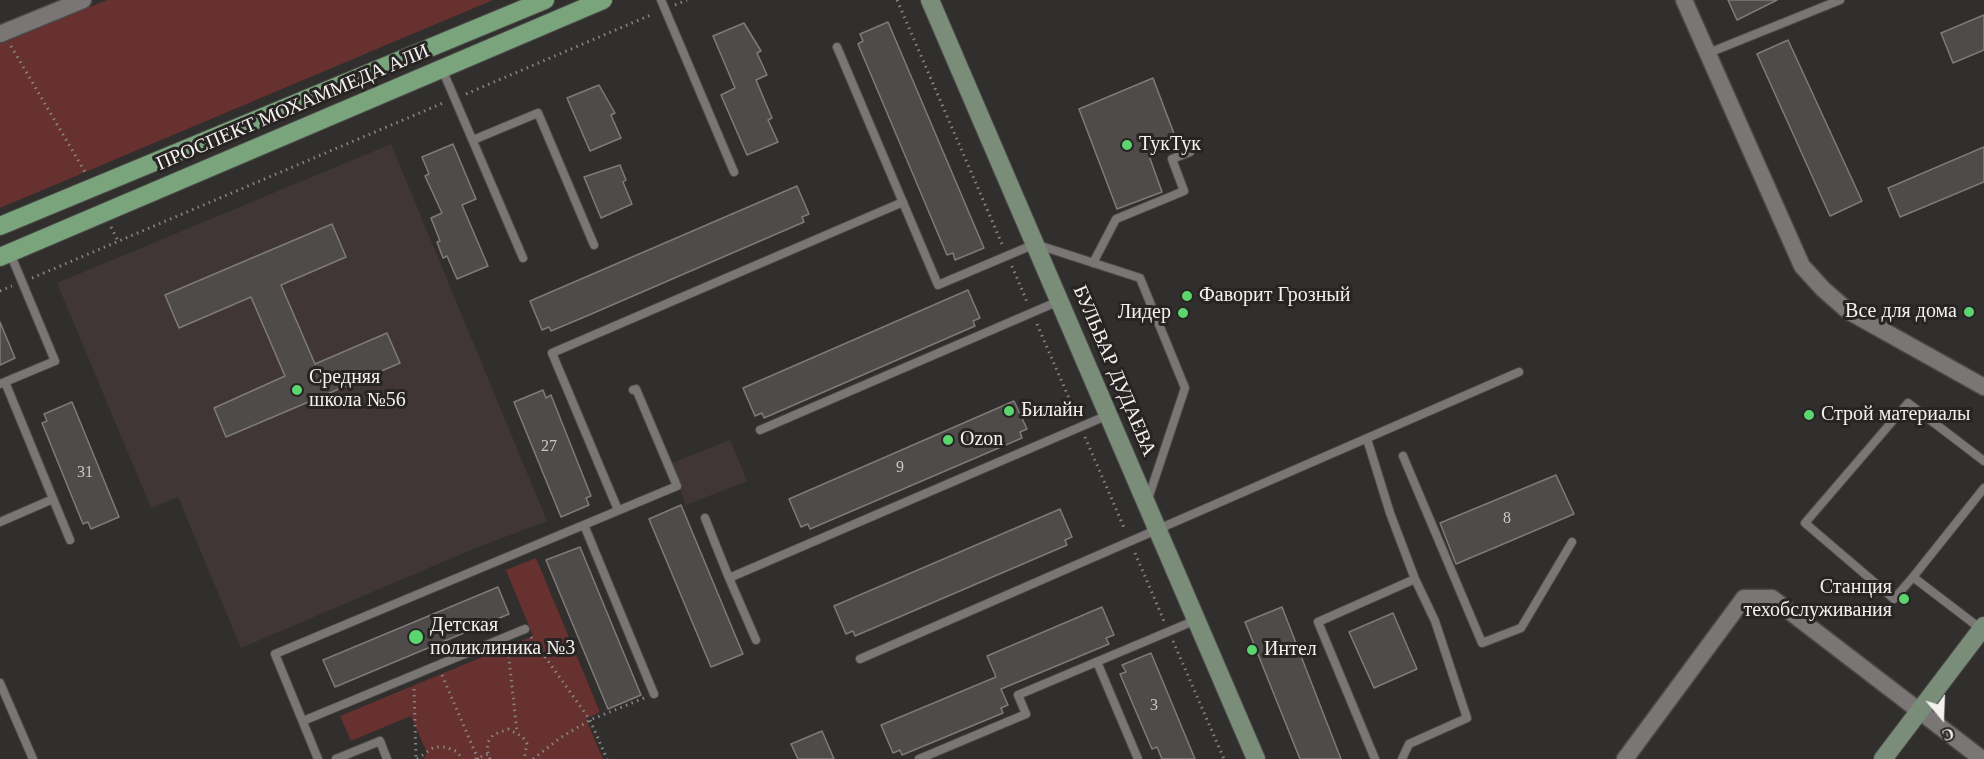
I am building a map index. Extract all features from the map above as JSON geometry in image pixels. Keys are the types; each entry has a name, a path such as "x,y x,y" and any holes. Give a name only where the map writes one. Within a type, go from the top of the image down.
{"main road":[{"name":"ПРОСПЕКТ МОХАММЕДА АЛИ","path":"0,226 545,0"},
{"name":"ПРОСПЕКТ МОХАММЕДА АЛИ","path":"5,255 603,0"},
{"name":"БУЛЬВАР ДУДАЕВА","path":"930,0 1256,759"},
{"path":"1883,759 1983,628"}],"street":[{"path":"2,33 82,0"},
{"path":"1684,0 1802,266 1822,289 1848,311 1984,387"},
{"path":"1625,759 1744,598 1772,598 1982,759"}],"lane":[{"path":"661,0 734,172"},
{"path":"1706,54 1840,0"},
{"path":"837,47 938,285 1035,244 1140,278 1185,388 1146,503"},
{"path":"442,68 523,258"},
{"path":"473,140 538,113 594,245"},
{"path":"1093,263 1116,219 1184,191 1172,159 1190,152"},
{"path":"618,510 552,353 903,202"},
{"path":"5,255 22,282 55,361 2,383 70,540"},
{"path":"760,430 1059,301"},
{"path":"860,659 1131,543 1519,372"},
{"path":"318,759 275,654 677,486 636,389 633,390"},
{"path":"1984,461 1908,403 1805,523 1894,599 1984,488"},
{"path":"729,578 1108,415"},
{"path":"1367,439 1390,513 1435,621 1467,718 1409,744 1402,759"},
{"path":"1403,456 1482,643 1521,628 1572,542"},
{"path":"0,522 53,499"},
{"path":"705,518 756,640"},
{"path":"584,525 654,694"},
{"path":"1913,577 1983,628"},
{"path":"1375,759 1318,622 1416,579"},
{"path":"919,759 1026,714 1018,695 1196,620"},
{"path":"303,721 525,628"},
{"path":"1097,662 1138,759"},
{"path":"0,683 33,759"},
{"path":"336,759 380,741 387,759"}],"path":[{"path":"0,291 687,0"},
{"path":"897,0 1224,759"},
{"path":"2,33 81,162 93,187"},
{"path":"105,212 118,241"},
{"path":"525,628 590,720 607,759"},
{"path":"507,636 517,732"},
{"path":"438,665 477,759 488,754"},
{"path":"413,675 417,759"},
{"path":"533,759 560,738 590,720 654,694"},
{"path":"490,759 488,742 493,735 508,729 517,732 527,744 524,759"},
{"path":"417,759 434,747 445,747 456,751 463,759"}],"shaded area":[{"path":"107,0 493,0 0,208 0,44"},
{"name":"Средняя школа №56","path":"391,144 547,521 471,550 241,648 178,497 151,508 57,283"},
{"path":"730,440 747,481 686,505 670,464"},
{"path":"536,558 600,712 586,719 603,759 423,759 427,753 411,716 351,741 340,716 533,636 506,570"}],"building":[{"path":"1728,0 1777,0 1737,20"},
{"path":"1984,15 1984,50 1953,63 1941,33"},
{"path":"888,22 984,248 955,260 953,253 947,255 858,44 863,41 860,34"},
{"path":"744,23 761,51 757,53 767,75 756,80 772,118 768,120 778,142 747,155 721,95 735,88 713,36"},
{"path":"1788,40 1862,201 1830,216 1757,54"},
{"name":"ТукТук","path":"1153,78 1176,139 1147,150 1162,192 1117,209 1079,109"},
{"path":"599,85 615,113 611,115 621,138 590,151 567,98"},
{"path":"453,144 476,199 462,205 488,266 457,279 447,256 443,258 437,242 440,241 431,218 442,213 425,176 429,174 422,157"},
{"path":"1984,147 1984,182 1900,217 1888,188"},
{"path":"620,165 626,180 623,182 632,204 601,218 584,177"},
{"path":"797,186 809,214 802,217 804,222 551,331 549,327 542,330 530,301"},
{"path":"332,224 346,257 281,285 315,364 387,333 400,363 226,437 214,408 285,376 251,297 179,328 165,295"},
{"path":"968,290 980,318 973,321 975,326 764,418 762,413 755,416 743,388"},
{"path":"0,322 15,358 0,365"},
{"path":"543,390 546,398 551,395 591,496 586,498 589,505 561,517 514,402"},
{"path":"1014,401 1027,429 1020,432 1022,438 810,529 808,524 801,527 789,499"},
{"path":"72,402 119,517 91,529 88,522 83,524 42,423 47,421 44,414"},
{"path":"1556,475 1574,514 1456,564 1440,523"},
{"path":"681,505 743,654 711,667 649,519"},
{"path":"1060,509 1072,537 1065,540 1067,545 855,636 853,631 846,634 834,606"},
{"path":"580,547 641,695 608,709 546,560"},
{"name":"Детская поликлиника №3","path":"498,587 509,614 335,687 323,660"},
{"path":"1102,607 1114,635 1106,638 1109,644 1001,689 1008,705 1001,708 1003,713 902,755 900,750 893,753 881,725 996,677 987,656"},
{"path":"1282,607 1341,759 1300,759 1245,622"},
{"path":"1393,613 1417,669 1374,688 1349,632"},
{"path":"1151,653 1195,759 1162,759 1157,747 1152,749 1120,674 1126,672 1122,665"},
{"path":"822,731 834,759 798,759 791,744"}],"place":[{"name":"ТукТук","path":"1127,145"},
{"name":"Фаворит Грозный","path":"1187,296"},
{"name":"Все для дома","path":"1969,312"},
{"name":"Лидер","path":"1183,313"},
{"name":"Средняя школа №56","path":"297,390"},
{"name":"Билайн","path":"1009,411"},
{"name":"Строй материалы","path":"1809,415"},
{"name":"Ozon","path":"948,440"},
{"name":"Станция техобслуживания","path":"1904,599"},
{"name":"Детская поликлиника №3","path":"416,637"},
{"name":"Интел","path":"1252,650"}]}
